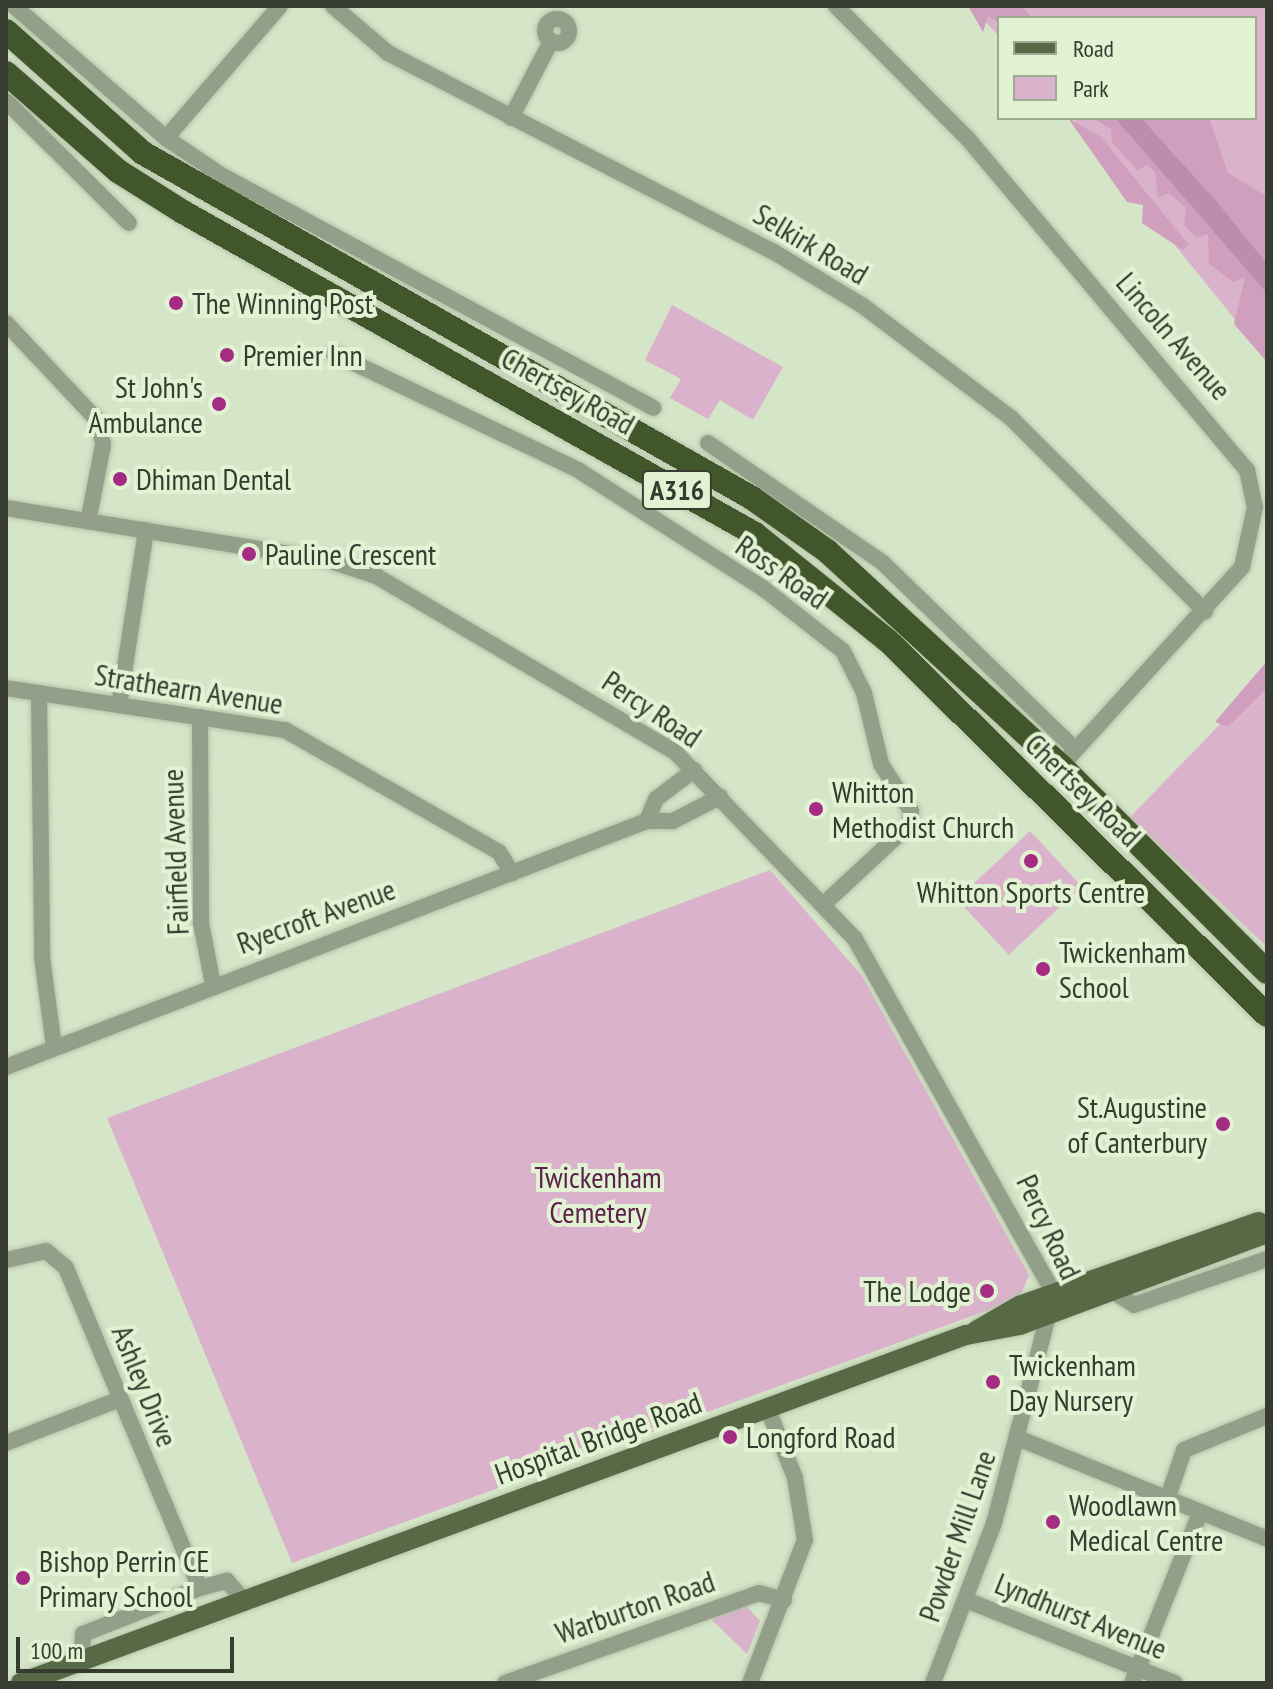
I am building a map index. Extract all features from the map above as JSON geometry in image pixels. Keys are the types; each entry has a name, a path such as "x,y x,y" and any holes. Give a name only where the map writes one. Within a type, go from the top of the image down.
{"highway":[{"name":"Chertsey Road","path":"6,31 143,153 790,524 1068,758 1267,972"},
{"name":"Chertsey Road","path":"6,73 118,171 183,212 755,534 888,641 1267,1015"}],"main road":[{"name":"Hospital Bridge Road","path":"21,1683 973,1333 1267,1220"},
{"name":"Hospital Bridge Road","path":"1053,1303 1112,1291 1267,1233"}],"street":[{"name":"Chertsey Road","path":"14,6 166,138 653,408"},
{"path":"166,138 280,6"},
{"name":"Selkirk Road","path":"333,6 388,53 774,252 863,306 1011,418 1205,611"},
{"name":"Lincoln Avenue","path":"836,6 968,139 1233,446 1255,507 1252,538 1242,567 1068,758"},
{"path":"511,118 551,41"},
{"path":"6,101 129,223"},
{"path":"6,323 99,422 103,445 88,522"},
{"name":"Ross Road","path":"333,353 578,470 764,589 843,651 864,693 881,764 911,811 910,824 824,904"},
{"name":"Chertsey Road","path":"708,443 883,563 1068,758"},
{"name":"Percy Road","path":"6,508 327,560 376,576 644,731 694,770 824,904 887,986 1053,1303"},
{"path":"119,705 146,530"},
{"name":"Strathearn Avenue","path":"6,688 285,730 499,852 512,873"},
{"path":"39,693 42,957 54,1047"},
{"name":"Fairfield Avenue","path":"200,717 201,923 213,985"},
{"path":"647,821 656,799 694,770"},
{"name":"Ryecroft Avenue","path":"6,1067 647,821 673,821 720,797"},
{"name":"Ashley Drive","path":"6,1260 29,1251 58,1256 200,1588"},
{"path":"1112,1291 1134,1305 1267,1259"},
{"name":"Powder Mill Lane","path":"933,1683 966,1600 1020,1439 1053,1303"},
{"path":"6,1443 120,1399"},
{"path":"750,1683 805,1540 804,1509 768,1409"},
{"path":"1168,1497 1184,1450 1267,1416"},
{"path":"1020,1439 1267,1539"},
{"path":"1135,1676 1200,1513"},
{"path":"82,1660 83,1634 200,1588 227,1581 245,1602"},
{"name":"Warburton Road","path":"505,1683 541,1677 759,1593 784,1600"},
{"name":"Lyndhurst Avenue","path":"966,1600 1135,1676 1175,1683"}],"green space":[{"path":"969,6 1267,6 1267,359 1074,120 1257,120 1257,16 997,16 997,34"},
{"path":"672,305 783,367 753,420 720,400 708,419 670,398 681,379 645,360"},
{"path":"1267,676 1267,947 1130,817"},
{"path":"1030,831 1082,887 1009,955 957,899"},
{"name":"Twickenham Cemetery","path":"770,870 862,976 1029,1275 1019,1299 292,1563 107,1118"},
{"path":"746,1606 760,1621 747,1654 709,1617"}],"shaded area":[{"path":"968,6 1022,6 1030,16 997,16 997,22 988,16 983,32"},
{"path":"1069,120 1101,137 1189,245 1183,250 1142,223 1143,205 1127,202"},
{"path":"1096,120 1210,120 1228,173 1266,196 1267,362 1234,324 1245,277 1233,282 1209,264 1208,234 1197,238 1184,225 1186,208 1169,193 1158,198 1155,172 1147,165 1137,170 1112,142 1111,129"},
{"path":"1117,120 1143,120 1217,202 1267,264 1267,293"},
{"path":"1267,661 1267,688 1228,727 1215,722"}],"place":[{"name":"The Winning Post","path":"176,303"},
{"name":"Premier Inn","path":"227,355"},
{"name":"St John's Ambulance","path":"219,404"},
{"name":"Dhiman Dental","path":"120,479"},
{"name":"Pauline Crescent","path":"249,554"},
{"name":"Whitton Methodist Church","path":"816,809"},
{"name":"Whitton Sports Centre","path":"1031,861"},
{"name":"Twickenham School","path":"1043,969"},
{"name":"St.Augustine of Canterbury","path":"1223,1124"},
{"name":"The Lodge","path":"987,1291"},
{"name":"Twickenham Day Nursery","path":"993,1382"},
{"name":"Longford Road","path":"730,1437"},
{"name":"Woodlawn Medical Centre","path":"1053,1522"},
{"name":"Bishop Perrin CE Primary School","path":"23,1578"}]}
